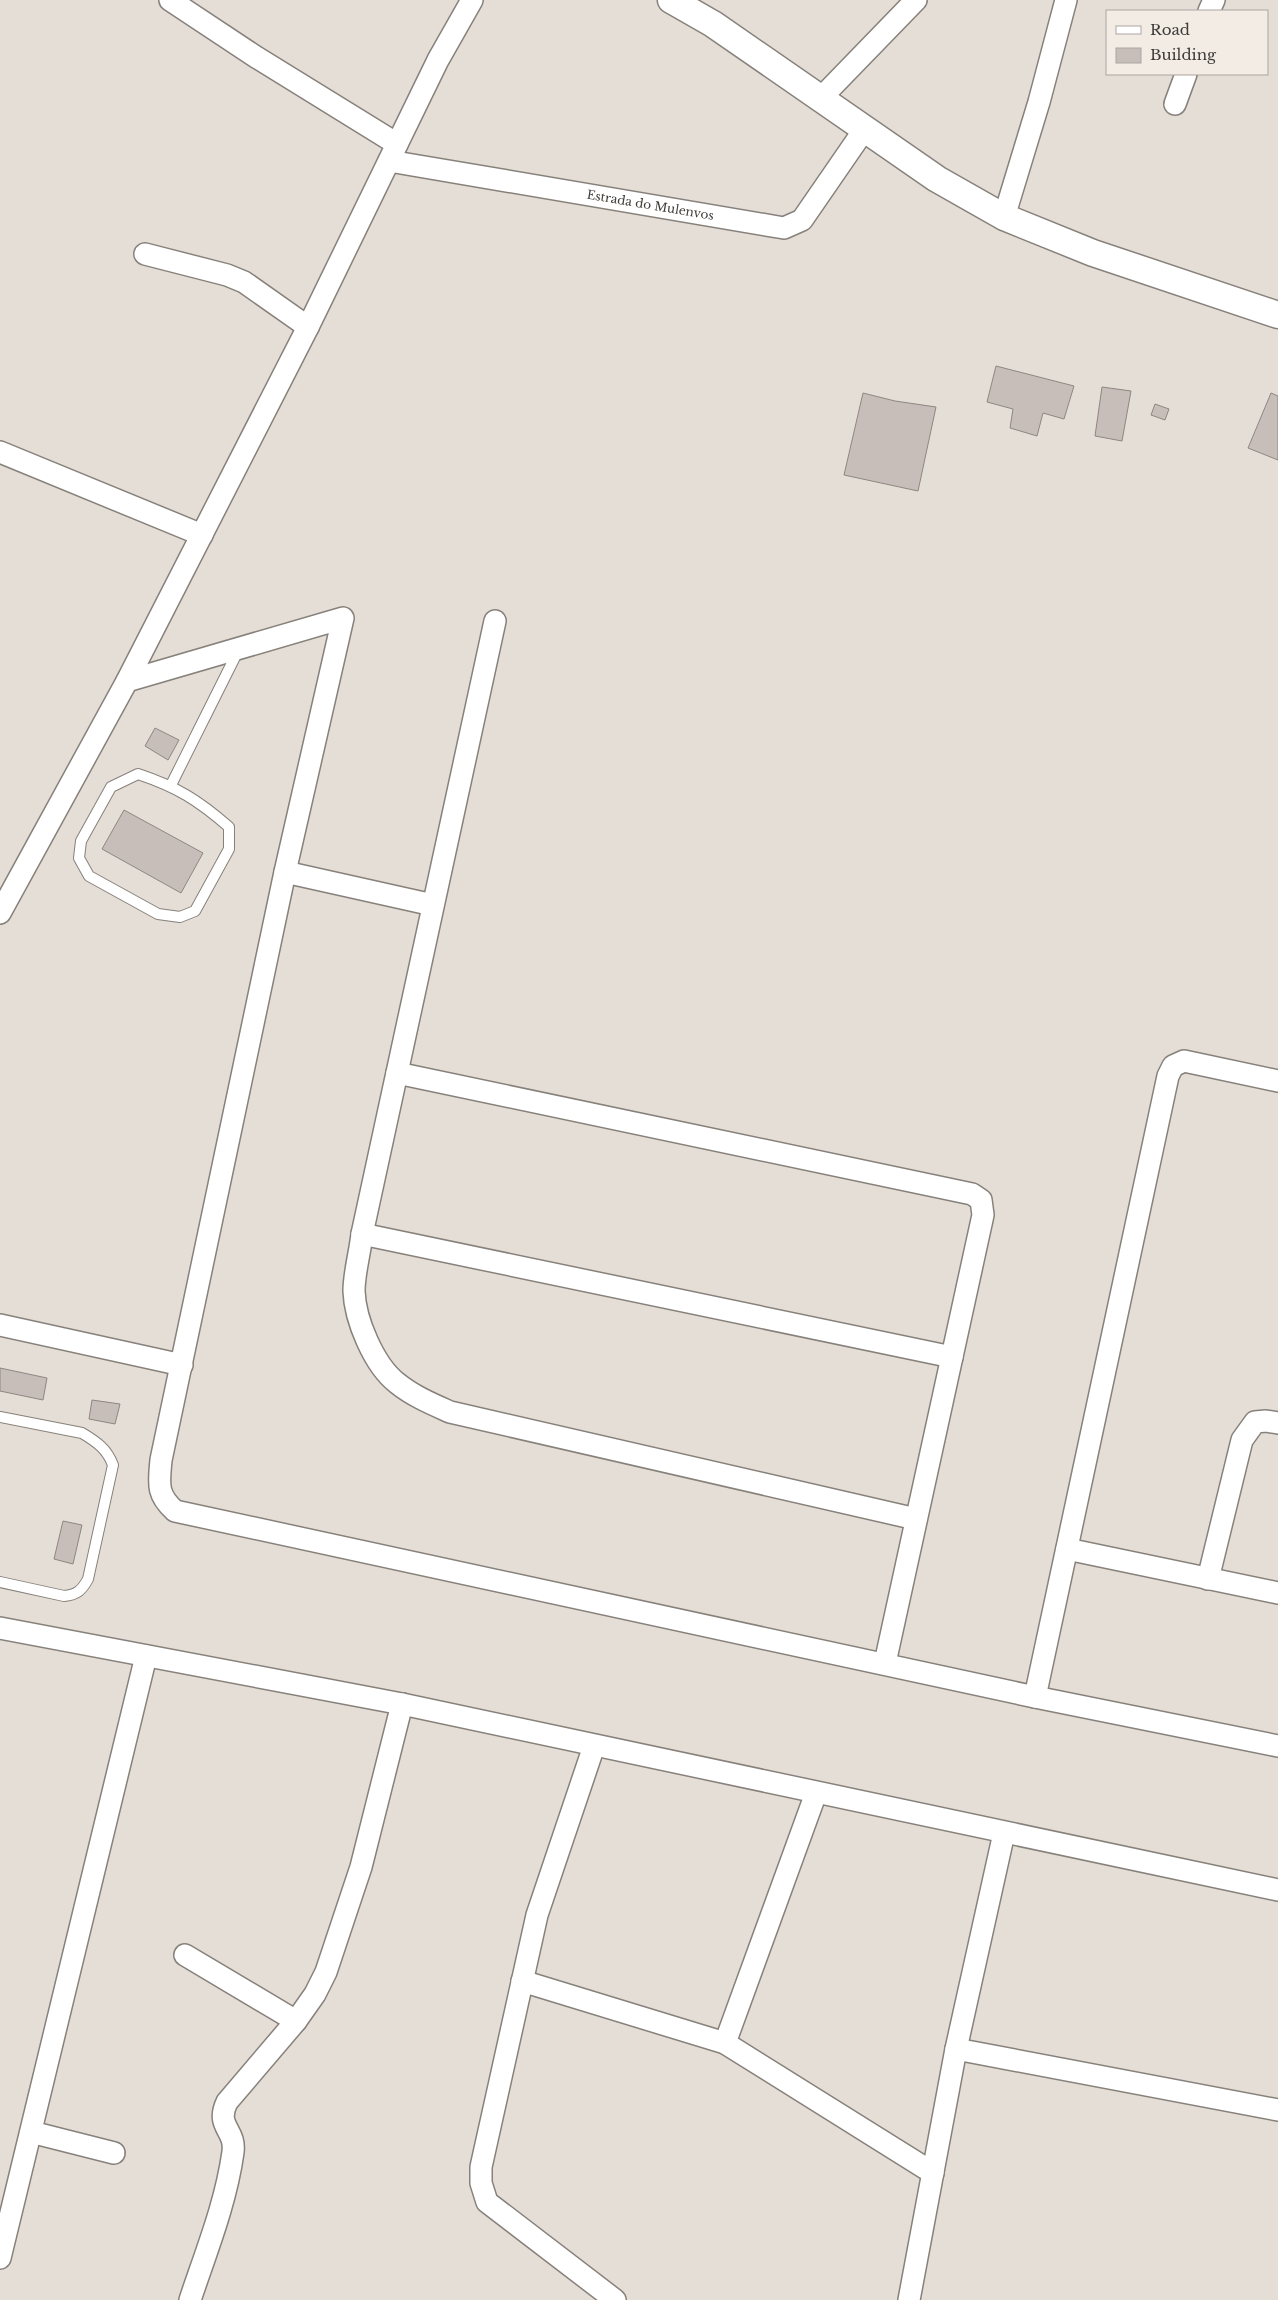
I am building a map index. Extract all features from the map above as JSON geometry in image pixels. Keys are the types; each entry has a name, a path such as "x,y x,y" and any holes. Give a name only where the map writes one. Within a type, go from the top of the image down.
{"street":[{"path":"170,0 393,152"},
{"path":"0,913 128,681 308,327 438,60 472,0"},
{"path":"671,0 713,24 819,100 937,180 1004,217 1094,253 1278,314"},
{"path":"819,100 916,0"},
{"path":"1004,217 1039,102 1066,0"},
{"path":"1175,104 1186,75"},
{"name":"Estrada do Mulenvos","path":"393,152 784,228 802,220 864,130"},
{"path":"145,254 227,275 244,282 308,327"},
{"path":"0,452 202,535"},
{"path":"128,681 343,618 285,872 161,1460 159,1487 163,1501 175,1510 1035,1696 1278,1746"},
{"path":"495,621 362,1234 354,1292 360,1325 374,1356 395,1382 423,1400 450,1412 916,1519"},
{"path":"285,872 433,906"},
{"path":"1035,1696 1168,1076 1173,1066 1184,1061 1278,1081"},
{"path":"397,1072 972,1194 981,1200 983,1215 885,1663"},
{"path":"362,1234 952,1357"},
{"path":"0,1325 182,1365"},
{"path":"1208,1580 1242,1440 1256,1422 1278,1423"},
{"path":"1066,1549 1278,1594"},
{"path":"0,1628 402,1704 1278,1890"},
{"path":"0,2258 146,1656"},
{"path":"190,2300 221,2206 233,2150 230,2133 222,2121 222,2111 226,2102 296,2021 315,1994 332,1954 361,1866 402,1704"},
{"path":"594,1746 537,1915 481,2167 481,2184 487,2202 615,2300"},
{"path":"725,2043 816,1793"},
{"path":"909,2300 956,2049 1004,1833"},
{"path":"186,1955 296,2021"},
{"path":"522,1981 725,2043 933,2173"},
{"path":"956,2049 1278,2110"},
{"path":"31,2132 114,2153"}],"lane":[{"path":"171,785 239,649"},
{"path":"138,774 171,785 208,809 229,827 229,849 225,857 195,911 180,917 158,914 88,876 79,858 82,841 110,787 138,774"},
{"path":"0,1417 82,1434 94,1440 108,1452 113,1465 88,1580 83,1588 74,1595 64,1596 0,1582"}],"building":[{"path":"996,366 1074,386 1064,419 1043,413 1037,436 1010,428 1013,409 987,402"},
{"path":"1102,387 1131,391 1122,441 1095,436"},
{"path":"863,393 895,401 936,407 918,491 844,475"},
{"path":"1271,393 1278,396 1278,460 1248,448"},
{"path":"1155,404 1169,409 1165,420 1151,415"},
{"path":"155,728 179,740 168,760 145,746"},
{"path":"124,810 203,853 181,893 102,849"},
{"path":"0,1368 47,1378 43,1400 0,1391"},
{"path":"92,1400 120,1404 115,1424 89,1419"},
{"path":"63,1521 82,1525 73,1564 54,1559"}]}
